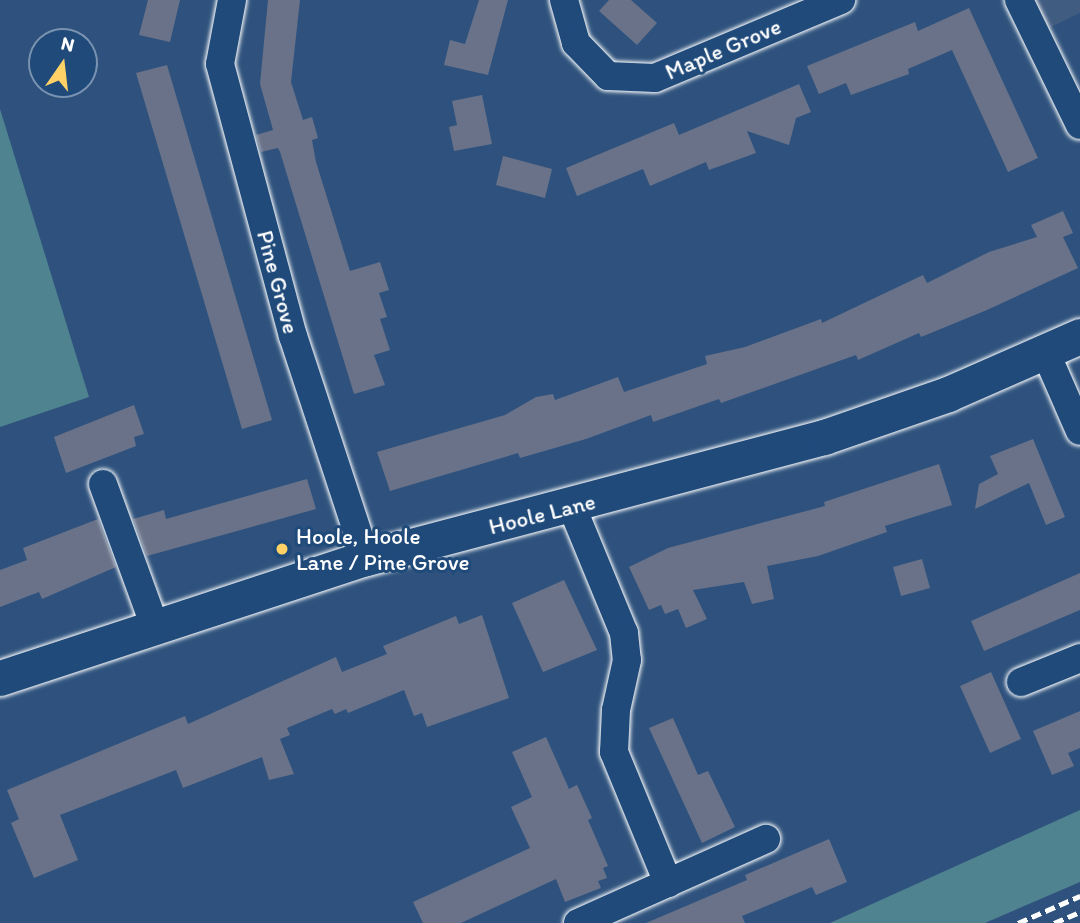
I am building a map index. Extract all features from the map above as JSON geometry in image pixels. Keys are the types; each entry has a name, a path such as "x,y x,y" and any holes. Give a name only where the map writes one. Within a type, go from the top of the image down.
{"street":[{"name":"Pine Grove","path":"232,0 220,64 293,336 366,558"},
{"name":"Maple Grove","path":"564,0 576,43 608,76 655,78 841,0"},
{"path":"1019,0 1080,125"},
{"name":"Hoole Lane","path":"0,678 154,624 366,558 572,506 824,437 948,394 1080,336"},
{"path":"1045,351 1080,431"},
{"path":"103,484 154,624"},
{"path":"572,506 624,633 627,660 616,710 614,752 668,883"},
{"path":"1021,682 1080,658"},
{"path":"578,923 766,839"}],"shaded area":[{"path":"1019,0 1080,0 1080,13 1036,34"}],"green space":[{"path":"0,109 89,397 0,427"},
{"path":"1080,810 1080,882 985,923 830,923"}],"building":[{"path":"148,0 180,0 170,42 139,35"},
{"path":"268,0 300,0 291,82 303,120 312,117 318,138 312,140 316,162 350,271 380,262 389,290 379,293 387,317 380,319 390,350 374,355 385,385 354,394 280,152 278,148 261,152 256,135 273,130 260,84"},
{"path":"479,0 508,0 488,75 444,65 450,40 465,44"},
{"path":"609,0 631,0 657,23 637,45 599,11"},
{"path":"969,8 1038,158 1008,172 952,50 908,69 909,74 851,95 846,83 819,94 807,66 915,22 918,31"},
{"path":"167,65 272,420 242,429 136,73"},
{"path":"799,84 811,112 796,118 789,145 747,131 756,153 709,170 706,162 650,186 643,169 577,196 566,168 674,123 679,135"},
{"path":"482,95 492,144 454,151 449,127 457,125 452,101"},
{"path":"503,156 552,169 545,198 496,185"},
{"path":"1063,211 1073,233 1063,237 1078,268 987,310 921,337 919,333 858,360 856,355 721,403 719,399 653,422 651,415 586,439 520,458 518,453 390,491 377,452 505,415 536,397 553,394 555,400 618,377 624,392 707,364 705,356 745,347 821,319 822,323 923,275 927,283 989,252 1037,237 1031,225"},
{"path":"134,405 144,434 134,437 136,446 66,473 54,437"},
{"path":"1033,439 1065,517 1046,525 1029,483 975,509 979,484 998,474 990,456"},
{"path":"939,464 952,505 885,526 887,532 818,556 767,566 774,599 752,604 744,582 693,590 707,619 686,628 678,609 665,614 661,605 649,610 629,567 668,548 825,506 824,502"},
{"path":"307,479 316,509 147,556 133,519 164,510 166,519"},
{"path":"98,519 116,567 42,599 39,592 0,607 0,570 27,560 23,548"},
{"path":"922,559 930,588 901,596 893,567"},
{"path":"1080,573 1080,610 984,651 971,621"},
{"path":"564,580 597,650 543,672 512,603"},
{"path":"482,615 509,698 427,727 422,713 414,716 404,690 348,713 346,709 335,714 332,709 287,728 290,735 280,739 294,774 269,780 262,757 183,788 176,770 60,815 78,860 34,878 11,823 19,819 7,790 185,716 188,724 336,657 342,672 387,654 383,646 456,616 459,624"},
{"path":"991,672 1021,739 990,753 960,686"},
{"path":"1080,711 1080,748 1068,753 1074,766 1052,775 1033,731"},
{"path":"673,718 698,775 708,771 735,827 702,843 649,728"},
{"path":"546,737 569,789 577,785 592,818 588,820 608,866 603,868 607,878 598,881 601,888 565,902 556,879 461,923 423,923 413,902 530,848 511,807 532,797 512,752"},
{"path":"829,839 847,882 816,895 812,887 742,916 745,923 646,923 747,880 745,875"}],"railway":[{"path":"1018,923 1080,896"},
{"path":"1054,923 1080,912"}],"place":[{"name":"Hoole, Hoole Lane / Pine Grove","path":"282,549"}]}
